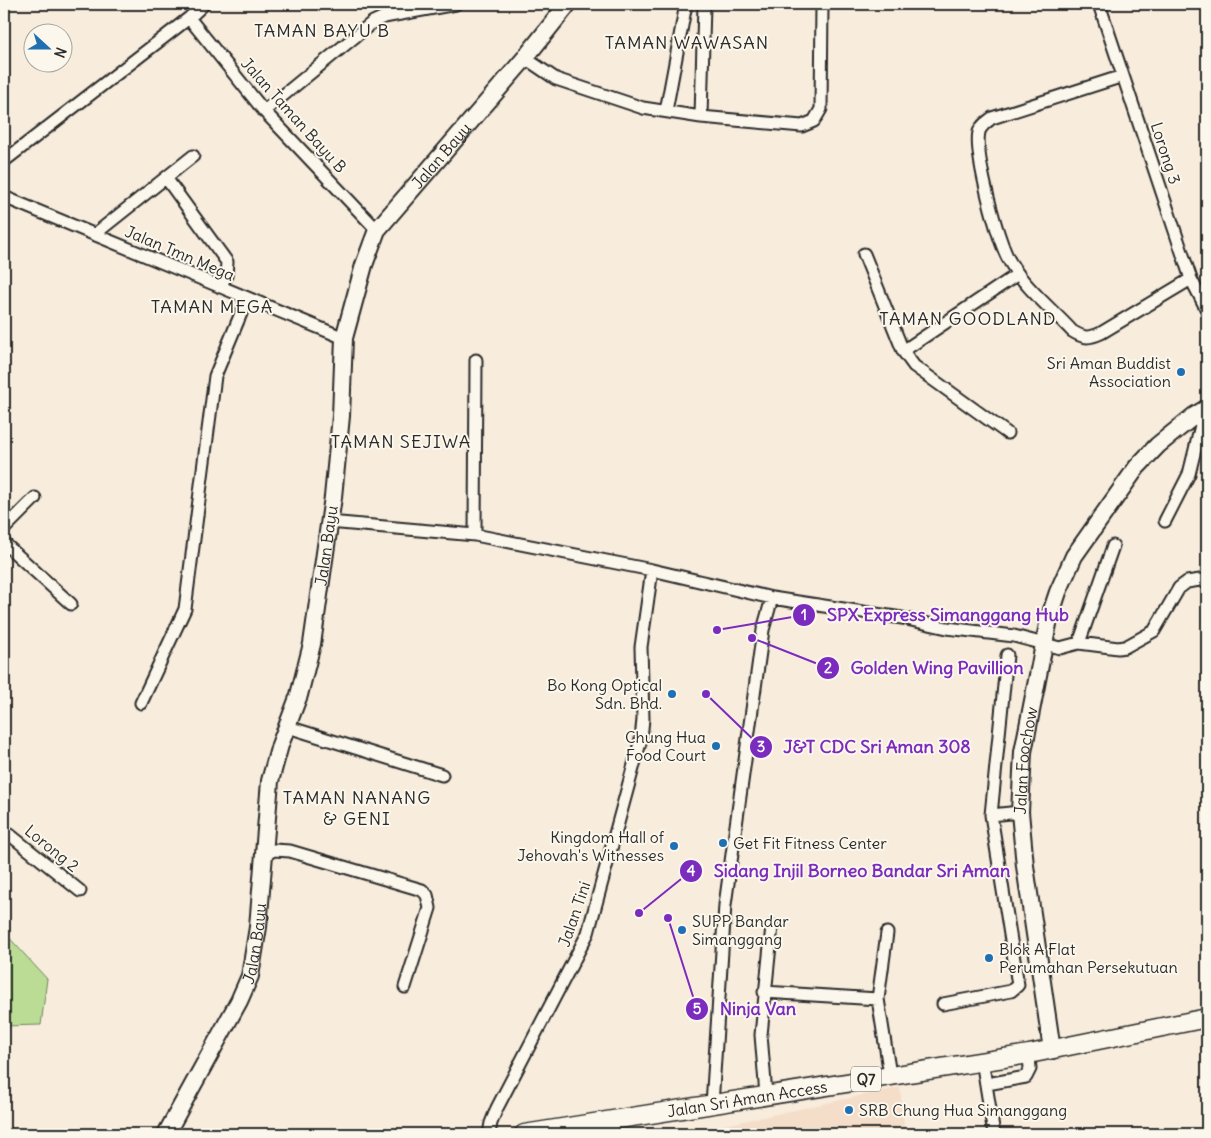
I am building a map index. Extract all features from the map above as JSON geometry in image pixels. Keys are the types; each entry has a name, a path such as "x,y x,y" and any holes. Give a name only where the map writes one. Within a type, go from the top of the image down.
{"main road":[{"name":"Jalan Sri Aman Access","path":"524,1134 1029,1054 1207,1018"}],"street":[{"path":"4,161 190,18 204,4"},
{"path":"264,111 372,22 384,17 456,4"},
{"name":"Jalan Bayu","path":"166,1134 239,1001 250,976 258,927 262,856 270,781 308,664 329,522 341,416 344,338 364,265 377,230 525,58 568,4"},
{"path":"666,112 686,4"},
{"path":"701,117 704,4"},
{"path":"525,58 556,80 643,108 701,117 802,126 814,121 821,109 822,4"},
{"name":"Lorong 3","path":"1099,4 1191,279 1207,310"},
{"name":"Jalan Taman Bayu B","path":"190,18 264,111 377,230"},
{"path":"1123,76 992,118 981,127 979,132 979,149 992,215 1002,246 1018,274 1072,331 1082,337 1089,338 1191,279"},
{"path":"95,234 193,156"},
{"path":"166,178 227,262 226,276 220,287"},
{"name":"Jalan Tmn Mega","path":"4,197 344,338"},
{"path":"864,254 903,351 914,366 1007,434"},
{"path":"903,351 1018,274"},
{"path":"141,703 185,609 215,376 247,299"},
{"path":"475,535 476,360"},
{"path":"1165,521 1189,474 1206,409"},
{"name":"Jalan Foochow","path":"1052,1050 1024,866 1020,812 1024,752 1061,645 1058,592 1074,556 1137,467 1158,445 1206,409"},
{"path":"4,529 35,498"},
{"path":"329,522 475,535 652,570 772,598 902,618 947,628 1014,636 1061,645 1125,647 1154,631 1179,588 1187,582 1200,580 1207,583"},
{"path":"4,543 71,604"},
{"path":"1061,645 1112,546"},
{"name":"Jalan Tini","path":"489,1134 497,1108 576,960 591,925 641,739 643,719 641,647 652,570"},
{"path":"712,1104 725,905 762,639 772,598"},
{"path":"943,1004 1011,991 1018,985 991,815 1007,655"},
{"path":"288,727 442,775"},
{"path":"991,815 1020,812"},
{"name":"Lorong 2","path":"4,830 80,891"},
{"path":"262,856 274,850 290,851 422,890 427,895 430,908 405,987"},
{"path":"766,1095 761,1035 772,926"},
{"path":"887,933 878,999 890,1075"},
{"path":"764,992 878,999"},
{"path":"987,1084 1026,1077 1030,1069 1029,1054"},
{"path":"982,1060 994,1134"}],"shaded area":[{"name":"SRB Chung Hua Simanggang","path":"900,1087 905,1134 689,1134 689,1133"}],"green space":[{"path":"4,932 47,979 41,1025 4,1026"}],"place":[{"name":"Sri Aman Buddist Association","path":"1181,372"},
{"name":"SPX Express Simanggang Hub","path":"717,630"},
{"name":"Golden Wing Pavillion","path":"752,638"},
{"name":"Bo Kong Optical Sdn. Bhd.","path":"672,694"},
{"name":"J&T CDC Sri Aman 308","path":"706,694"},
{"name":"Chung Hua Food Court","path":"716,746"},
{"name":"Get Fit Fitness Center","path":"723,843"},
{"name":"Kingdom Hall of Jehovah's Witnesses","path":"674,846"},
{"name":"Sidang Injil Borneo Bandar Sri Aman","path":"639,913"},
{"name":"Ninja Van","path":"668,918"},
{"name":"SUPP Bandar Simanggang","path":"682,930"},
{"name":"Blok A Flat Perumahan Persekutuan","path":"989,958"},
{"name":"SRB Chung Hua Simanggang","path":"849,1110"}],"district":[{"name":"TAMAN BAYU B","path":"322,30"},
{"name":"TAMAN WAWASAN","path":"687,42"},
{"name":"TAMAN MEGA","path":"212,306"},
{"name":"TAMAN GOODLAND","path":"968,318"},
{"name":"TAMAN SEJIWA","path":"401,441"},
{"name":"TAMAN NANANG & GENI","path":"357,808"}]}
